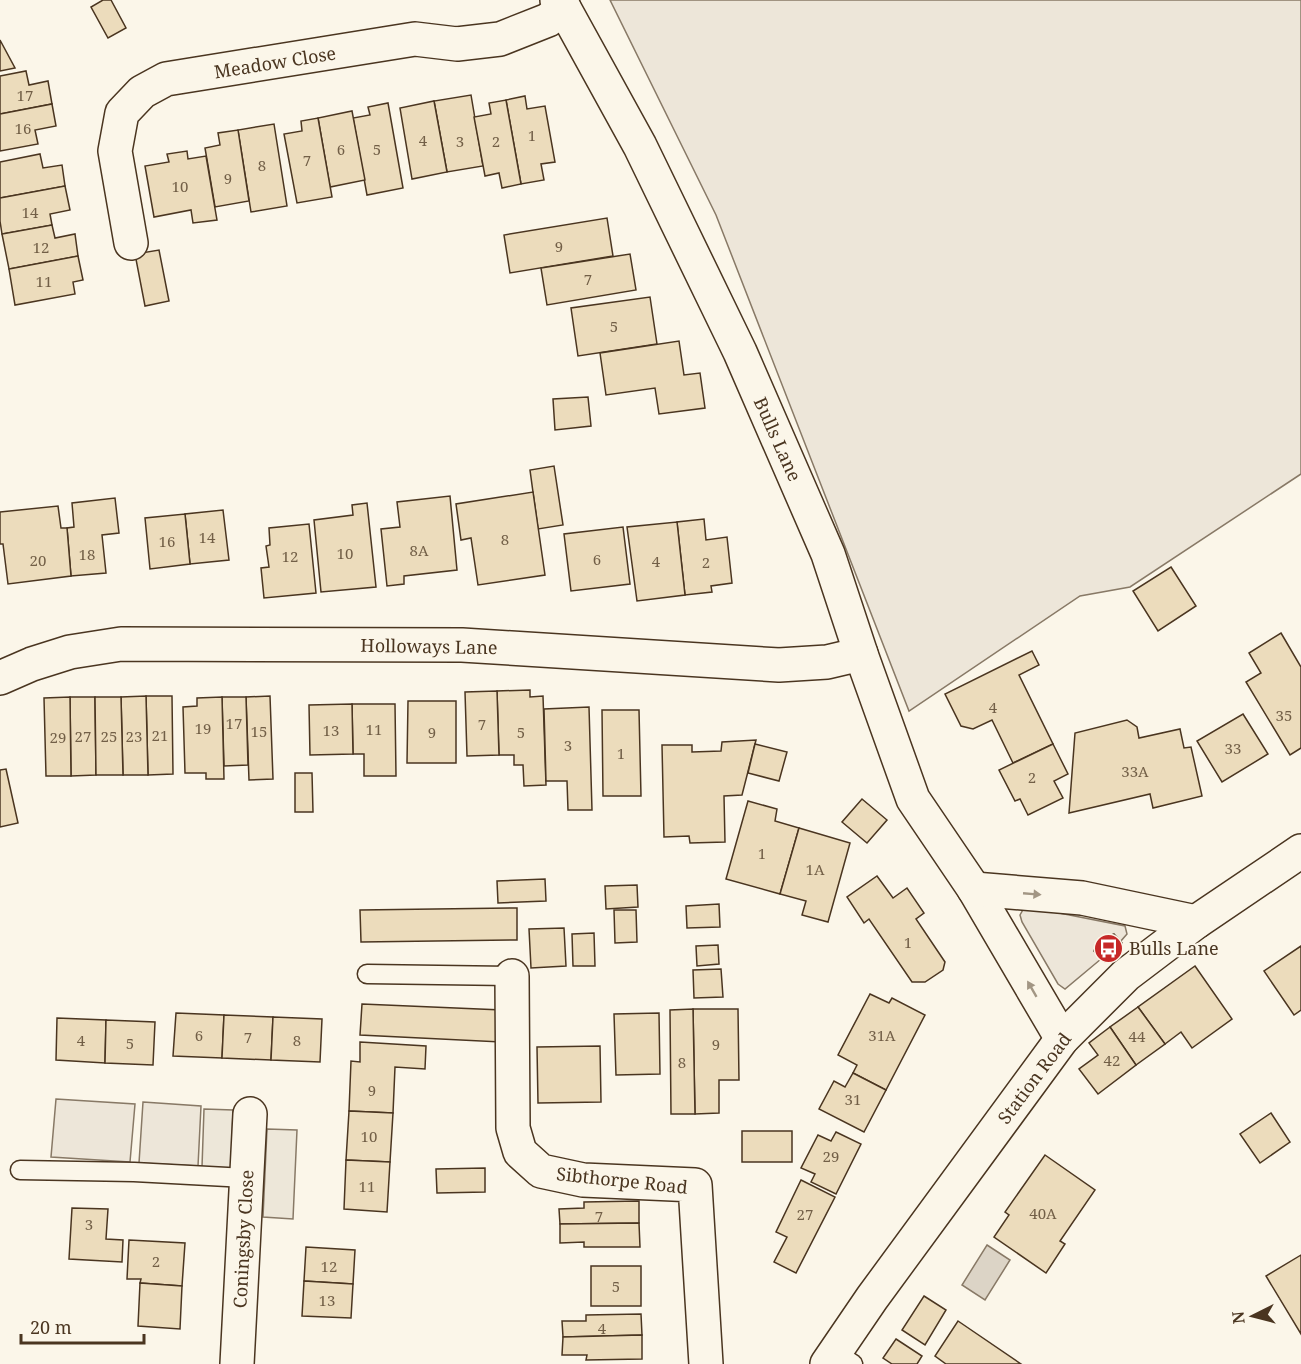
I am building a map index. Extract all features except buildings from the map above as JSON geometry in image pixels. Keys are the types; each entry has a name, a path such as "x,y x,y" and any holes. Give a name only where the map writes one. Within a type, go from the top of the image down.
{"street":[{"name":"Meadow Close","path":"131,243 115,151 122,113 142,92 166,79 415,39 457,44 500,39 548,20 560,4"},
{"name":"Bulls Lane","path":"560,4 640,146 740,352 828,554 913,799 974,889 1062,1039"},
{"name":"Holloways Lane","path":"0,678 32,664 70,652 121,644 462,645 779,665 827,662 861,654"},
{"name":"Station Road","path":"838,1360 872,1298 1062,1039 1126,975 1196,922 1301,851"},
{"path":"974,889 1082,898 1196,922"},
{"name":"Sibthorpe Road","path":"512,976 513,1128 520,1152 541,1172 583,1180 694,1185 706,1364"},
{"name":"Coningsby Close","path":"237,1364 250,1114"}],"lane":[{"path":"367,974 512,976"},
{"path":"20,1170 134,1172 246,1178"}],"shaded area":[{"path":"610,0 1301,0 1301,474 1130,587 1080,596 909,711 716,215"},
{"path":"1029,907 1125,926 1127,934 1120,942 1113,934 1094,950 1101,959 1065,989 1058,984 1022,922 1020,915 1024,908"},
{"path":"56,1099 135,1104 130,1162 51,1157"},
{"path":"143,1102 201,1106 198,1166 139,1163"},
{"path":"204,1109 233,1110 231,1168 202,1167"},
{"path":"267,1129 297,1130 293,1219 263,1217"},
{"path":"987,1245 1010,1260 985,1300 962,1285"}],"place":[{"name":"Bulls Lane","path":"1108,948"}]}
